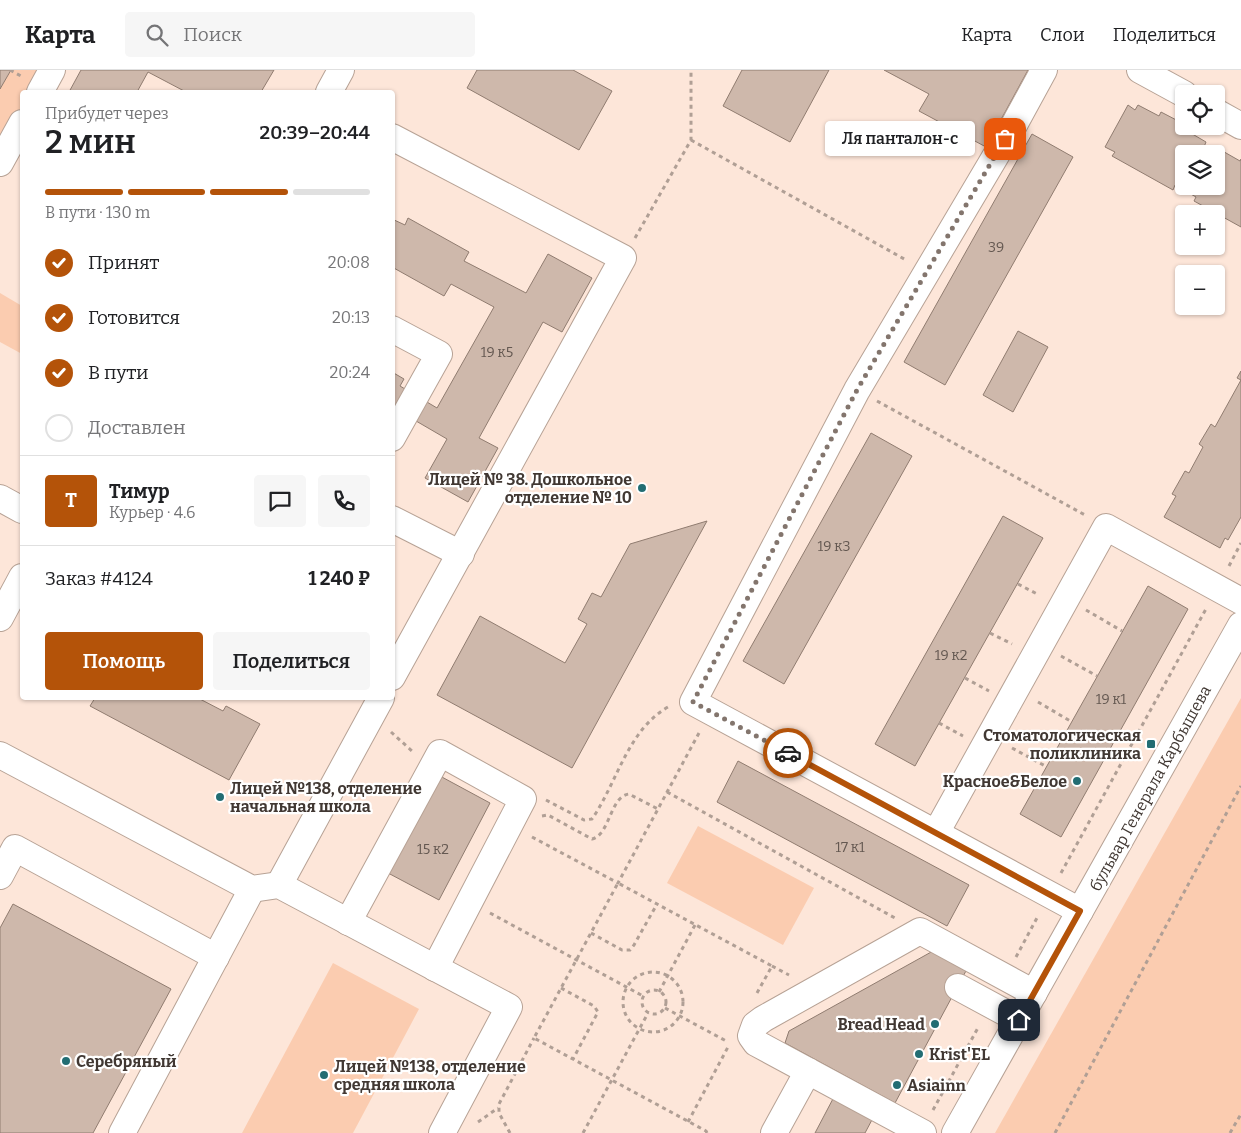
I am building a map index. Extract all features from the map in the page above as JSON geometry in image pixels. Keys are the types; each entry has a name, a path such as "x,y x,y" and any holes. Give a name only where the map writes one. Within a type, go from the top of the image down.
{"street":[{"path":"41,90 52,70"},
{"path":"329,90 341,70"},
{"path":"1044,70 1014,125 857,390 702,706 1080,911"},
{"path":"1140,70 1175,89"},
{"path":"1225,117 1241,126"},
{"path":"0,163 20,127"},
{"path":"395,139 624,258 395,672"},
{"path":"395,331 439,354 395,433"},
{"path":"0,498 20,509"},
{"path":"395,521 461,554"},
{"path":"936,833 1106,527 1241,601"},
{"path":"0,618 20,582"},
{"name":"бульвар Генерала Карбышева","path":"956,1133 1241,625"},
{"path":"279,886 380,700"},
{"path":"348,922 440,752 523,799 435,968"},
{"path":"0,756 252,889 279,886 509,1007 442,1133"},
{"path":"0,876 15,848 216,957"},
{"path":"122,1133 252,889"},
{"path":"922,1132 756,1043 752,1036 755,1025 920,931 1034,993"},
{"path":"958,987 1019,1020"},
{"path":"774,1133 808,1071"}],"path":[{"path":"624,258 691,140 691,70"},
{"path":"691,140 927,272"},
{"path":"857,390 1106,527"},
{"path":"1005,978 1217,588"},
{"path":"1066,598 1122,632"},
{"path":"1041,644 1098,676"},
{"path":"1015,690 1072,722"},
{"path":"510,1133 499,1113 499,1104 667,792 702,706 678,702 669,706 648,722 636,737 592,819 584,820 544,799 523,799"},
{"path":"388,728 431,769"},
{"path":"990,736 1047,766"},
{"path":"1055,1133 1241,786"},
{"path":"667,792 920,931"},
{"path":"538,824 543,816 548,815 592,839 599,835 619,798 625,794 629,794 658,809"},
{"path":"526,845 534,830"},
{"path":"531,836 772,966 754,1000"},
{"path":"485,921 494,904"},
{"path":"591,933 622,950 630,950 657,904"},
{"path":"489,913 643,996"},
{"path":"659,992 696,925"},
{"path":"645,973 660,973 668,976 681,990 684,1003 680,1016 673,1025 662,1031 650,1032 634,1025 626,1014 623,1000 627,988 638,976 645,973"},
{"path":"561,988 594,1006 598,1012 573,1059"},
{"path":"649,991 659,992 665,999 665,1008 656,1014 648,1013 641,1004 643,996 649,991"},
{"path":"922,1132 990,1005"},
{"path":"665,1008 730,1043 688,1122"},
{"path":"583,1133 648,1013"},
{"path":"534,1038 707,1133"},
{"path":"472,1126 498,1108"},
{"path":"1230,1133 1241,1114"}],"shaded area":[{"path":"11,70 44,70 32,90 20,90 20,112 0,149 0,89"},
{"path":"0,293 20,305 20,353 0,342"},
{"path":"1241,698 1241,1133 995,1133"},
{"path":"698,826 814,888 783,945 667,883"},
{"path":"333,963 419,1009 353,1133 242,1133"}],"building":[{"path":"0,70 11,70 0,89"},
{"path":"81,70 274,70 262,90 182,90 148,72 138,90 70,90"},
{"path":"477,70 573,70 612,91 579,150 467,88"},
{"path":"742,70 829,70 790,142 723,106"},
{"path":"884,70 1028,70 986,147 919,111 929,94"},
{"path":"1128,105 1135,110 1138,105 1159,116 1161,112 1175,119 1175,135 1194,135 1206,142 1205,145 1175,145 1175,185 1173,190 1112,156 1115,152 1105,147"},
{"path":"1032,134 1073,157 945,385 904,362"},
{"path":"1225,152 1240,161 1241,159 1241,227 1225,218 1225,205 1201,205 1194,201 1196,197 1192,195 1225,195"},
{"path":"408,218 469,252 464,261 526,293 548,254 592,278 562,332 543,322 479,438 498,448 468,502 425,478 447,439 395,409 395,374 404,379 400,386 437,408 494,307 451,284 444,296 395,269 395,220 405,225"},
{"path":"1018,331 1048,347 1013,412 983,395"},
{"path":"1241,371 1241,380 1237,378"},
{"path":"1241,380 1241,517 1228,540 1225,538 1220,548 1164,517 1176,496 1172,494 1185,471 1189,473 1203,447 1199,444 1211,424 1215,427"},
{"path":"871,433 912,456 784,684 743,661"},
{"path":"1003,516 1043,538 915,766 875,744"},
{"path":"707,521 572,768 437,695 480,616 565,663 587,624 578,619 592,593 601,597 630,544"},
{"path":"1148,586 1188,609 1061,837 1020,814"},
{"path":"94,700 202,700 223,711 226,706 260,724 229,780 90,706"},
{"path":"738,761 969,885 947,926 717,802"},
{"path":"440,776 490,803 439,900 388,873"},
{"name":"Серебряный","path":"13,904 171,989 93,1133 0,1133 0,928"},
{"path":"933,951 967,969 895,1103 785,1043 789,1031"},
{"path":"835,1095 874,1116 865,1133 815,1133"}],"way so far":[{"path":"788,753 693,702 857,390 1005,139"}],"place":[{"name":"Ля панталон-с","path":"1005,139"},
{"name":"Лицей № 38. Дошкольное отделение № 10","path":"642,488"},
{"name":"Стоматологическая поликлиника","path":"1151,744"},
{"name":"Красное&Белое","path":"1077,781"},
{"name":"Лицей №138, отделение начальная школа","path":"220,797"},
{"name":"Bread Head","path":"935,1024"},
{"name":"Krist'EL","path":"919,1054"},
{"name":"Серебряный","path":"66,1061"},
{"name":"Лицей №138, отделение средняя школа","path":"324,1075"},
{"name":"Asiainn","path":"897,1085"}],"route":[{"path":"788,753 1080,911 1019,1020"}]}
